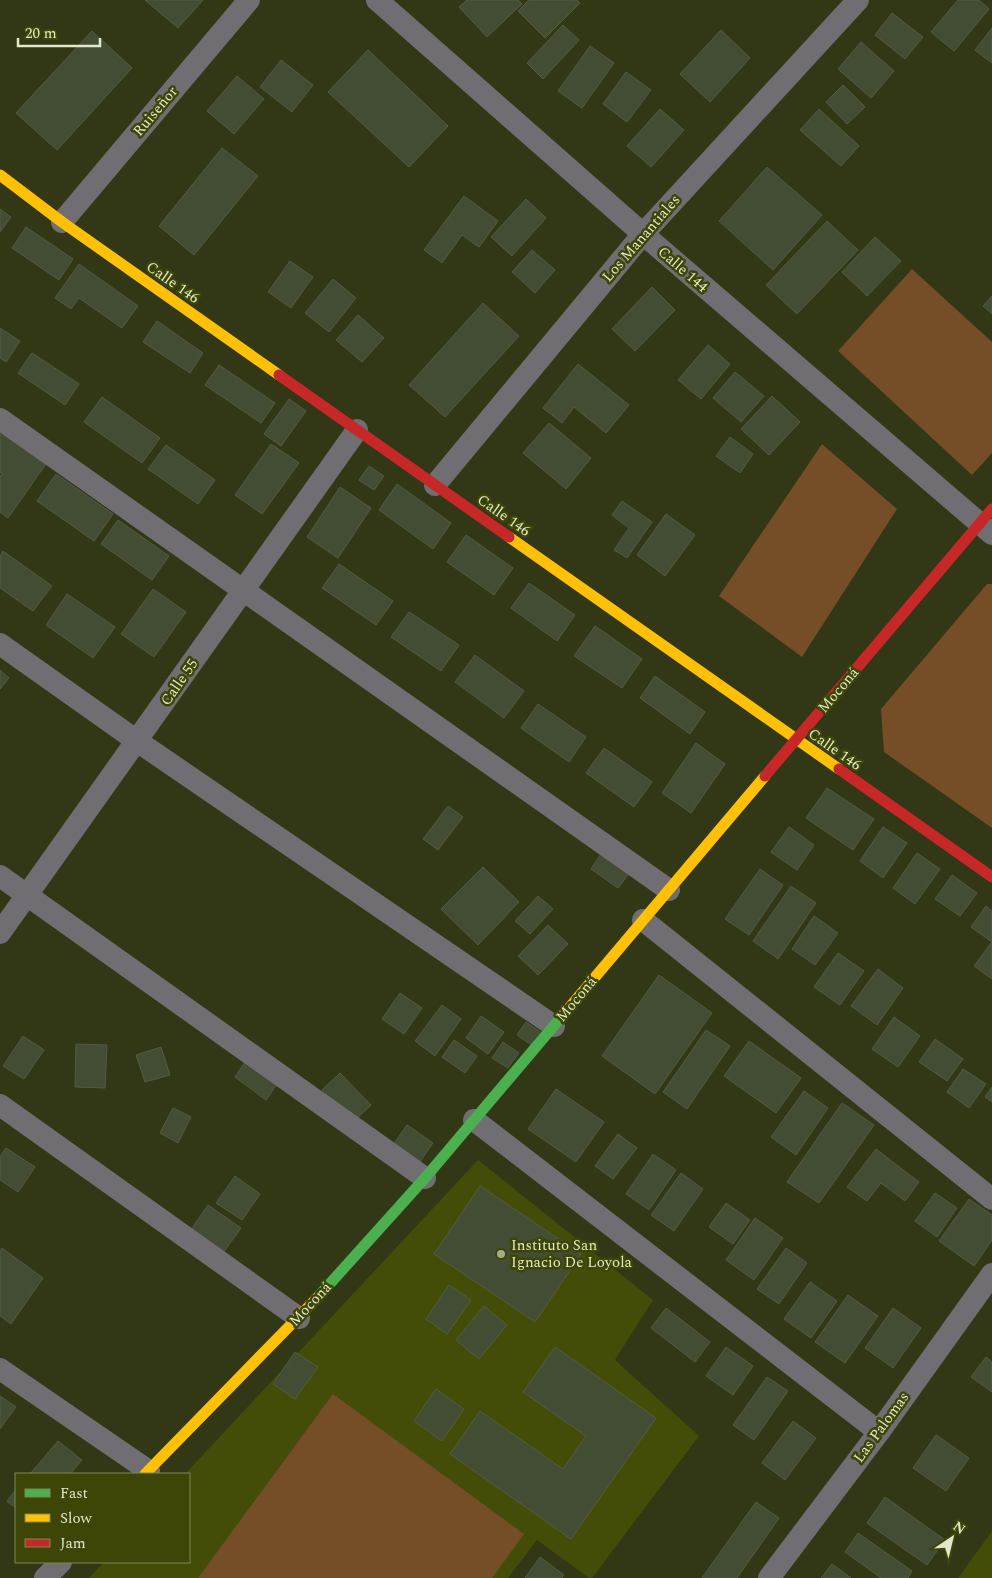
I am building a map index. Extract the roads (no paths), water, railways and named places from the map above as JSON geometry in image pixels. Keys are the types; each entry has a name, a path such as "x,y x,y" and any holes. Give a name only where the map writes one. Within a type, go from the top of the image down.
{"street":[{"name":"Ruiseñor","path":"62,222 249,0"},
{"name":"Calle 144","path":"377,0 643,234 988,522"},
{"name":"Los Manantiales","path":"435,485 643,234 858,0"},
{"name":"Calle 146","path":"0,175 62,222 992,877"},
{"path":"0,419 669,890"},
{"name":"Calle 55","path":"0,933 357,430"},
{"name":"Moconá","path":"147,1472 299,1318 426,1178 796,740 988,522"},
{"path":"0,644 137,741 554,1026"},
{"path":"0,876 426,1178"},
{"path":"644,920 992,1199"},
{"path":"0,1105 299,1318"},
{"path":"474,1120 878,1432"},
{"name":"Las Palomas","path":"768,1578 878,1432 992,1274"},
{"path":"0,1369 147,1472"},
{"path":"45,1578 60,1563"}],"place":[{"name":"Instituto San Ignacio De Loyola","path":"501,1254"}]}
